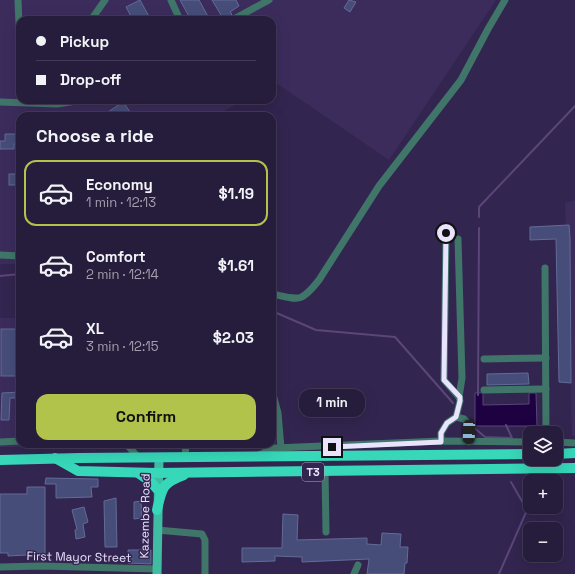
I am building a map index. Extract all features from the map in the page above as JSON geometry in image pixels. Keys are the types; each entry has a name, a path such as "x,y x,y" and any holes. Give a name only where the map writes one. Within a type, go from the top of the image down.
{"highway":[{"path":"563,454 575,453"},
{"name":"T3","path":"0,460 55,458 523,454"},
{"name":"T3","path":"55,458 78,471 138,473 575,468"},
{"path":"138,473 151,482 157,489"},
{"path":"157,510 162,489 174,479 190,473"}],"main road":[{"name":"Kazembe Road","path":"157,572 157,473 159,458"}],"street":[{"path":"18,0 19,16"},
{"path":"94,16 105,0"},
{"path":"171,0 178,16"},
{"path":"239,16 269,0"},
{"path":"276,295 296,299 308,294 319,280 379,186 461,80 505,0"},
{"path":"0,102 16,103"},
{"path":"446,233 444,380 460,397"},
{"path":"456,417 460,401 462,378 458,240"},
{"path":"0,255 16,256"},
{"path":"545,268 546,426"},
{"path":"484,359 546,358"},
{"path":"484,390 546,389"},
{"path":"276,406 281,448"},
{"path":"441,442 441,433 447,423 456,417 464,418 468,423 469,442"},
{"path":"0,442 16,442"},
{"path":"253,457 275,448 441,442 523,442"},
{"path":"563,442 575,443"},
{"path":"129,448 140,458"},
{"path":"185,458 186,448"},
{"path":"325,471 326,532"},
{"path":"157,530 202,534 205,540 204,574"},
{"path":"354,574 358,565"},
{"path":"41,566 41,574"},
{"name":"First Mayor Street","path":"0,567 41,566 157,572"}],"shaded area":[{"path":"0,0 496,0 389,160 276,83 276,16 16,16 16,104 237,104 222,112 16,112 16,264 0,264"},
{"path":"575,200 575,436 572,436 565,203"},
{"path":"0,318 16,318 16,447 0,447"},
{"path":"475,393 483,393 483,405 529,404 529,393 536,393 537,426 475,426"}],"building":[{"path":"140,0 149,16 131,16 126,7"},
{"path":"180,0 199,0 208,16 189,16"},
{"path":"212,0 236,0 239,6 230,12 232,14 230,16 222,16"},
{"path":"349,0 356,2 350,12 344,8"},
{"path":"120,104 124,104 130,112 108,112"},
{"path":"5,134 16,134 16,144 14,144 14,149 0,149 0,141 5,141"},
{"path":"9,174 16,174 16,185 9,185"},
{"path":"569,225 571,383 559,382 556,239 530,240 530,227"},
{"path":"1,329 16,329 16,376 1,376"},
{"path":"528,373 529,384 487,385 487,374"},
{"path":"16,392 16,398 10,398 9,420 1,420 2,393"},
{"path":"46,478 98,479 98,487 91,487 92,497 56,498 56,484 45,484"},
{"path":"27,487 45,487 45,557 27,557 27,555 8,556 8,553 0,553 0,494 27,494"},
{"path":"116,498 117,547 105,547 104,501"},
{"path":"141,501 142,518 134,519 134,502"},
{"path":"84,507 88,522 83,524 85,537 76,539 75,530 77,529 72,510"},
{"path":"283,514 298,515 297,540 367,538 367,544 381,545 382,533 401,534 400,547 408,547 407,563 405,563 404,574 367,574 369,559 302,562 302,557 275,556 275,561 242,562 242,548 282,548"},
{"path":"128,550 151,550 151,564 128,563"}],"waterway":[{"path":"479,217 479,207 575,106"},
{"path":"478,395 479,228"},
{"path":"0,276 16,274"},
{"path":"276,313 316,330 395,337 453,403"},
{"path":"471,425 485,437 512,438 506,425"},
{"path":"499,574 527,510 511,482"}],"route":[{"path":"332,447 441,442 441,433 447,423 456,417 460,397 444,380 446,233"}]}
